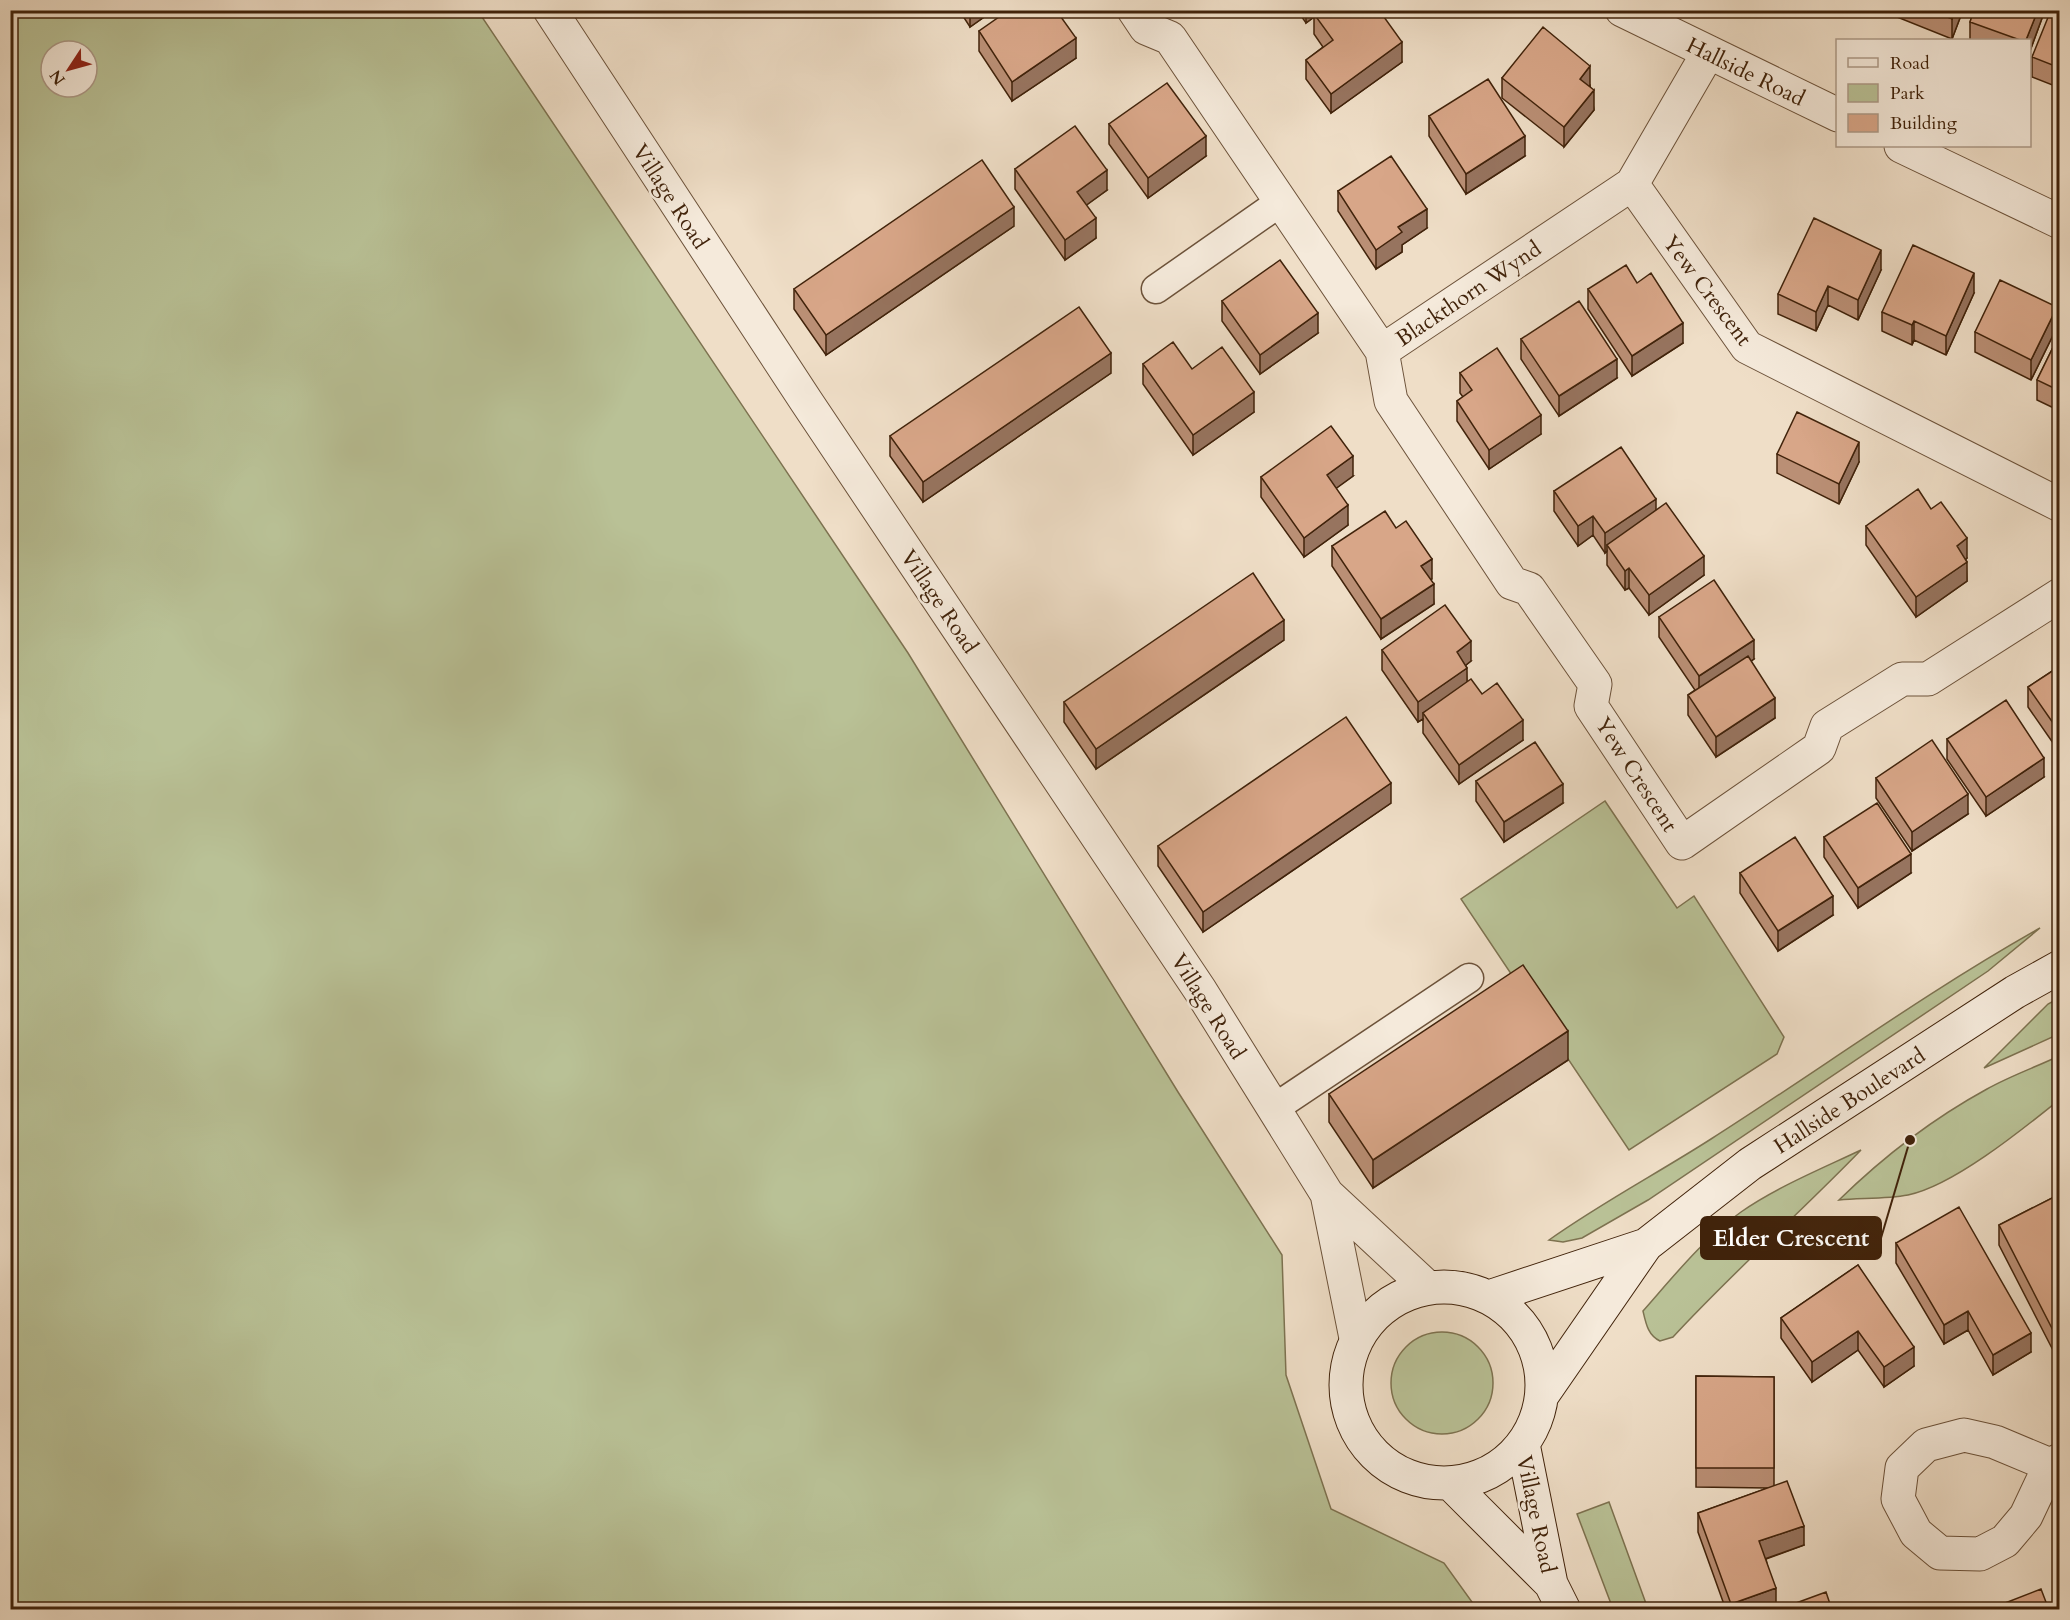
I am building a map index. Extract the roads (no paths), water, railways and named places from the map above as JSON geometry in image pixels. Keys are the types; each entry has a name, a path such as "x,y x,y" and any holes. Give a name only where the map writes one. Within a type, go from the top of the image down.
{"street":[{"name":"Village Road","path":"550,10 806,401 1187,970 1326,1194 1427,1287"},
{"name":"Blackthorn Wynd","path":"1134,10 1146,28 1170,38 1279,203 1382,351 1632,184 1708,53"},
{"name":"Hallside Road","path":"1622,10 1836,114"},
{"path":"1903,147 2060,222"},
{"name":"Yew Crescent","path":"1632,184 1747,347 2060,505"},
{"name":"Yew Crescent","path":"1382,351 1391,401 1512,583 1529,589 1595,684 1591,706 1682,843 1819,748 1827,726 1902,679 1928,679 2060,595"},
{"name":"Hallside Boulevard","path":"1543,1394 1646,1245 1750,1164 2015,992 2060,967"},
{"name":"Village Road","path":"1326,1194 1356,1338"},
{"name":"Hallside Boulevard","path":"1489,1297 1646,1245"},
{"path":"1427,1287 1459,1287 1489,1297 1520,1321 1538,1355 1543,1394 1536,1421 1523,1444 1491,1472 1450,1484 1423,1481 1395,1471 1371,1452 1354,1426 1345,1397 1346,1367 1356,1338 1386,1304 1427,1287"},
{"path":"1964,1435 1995,1442 2055,1462 2026,1516 2006,1540 1980,1554 1940,1553 1916,1533 1898,1499 1902,1468 1926,1445 1964,1435"},
{"name":"Village Road","path":"1523,1444 1558,1597"},
{"name":"Village Road","path":"1450,1484 1558,1597"}],"lane":[{"path":"1156,289 1279,203"},
{"path":"1273,1109 1469,978"}],"place":[{"name":"Elder Crescent","path":"1910,1140"}]}
